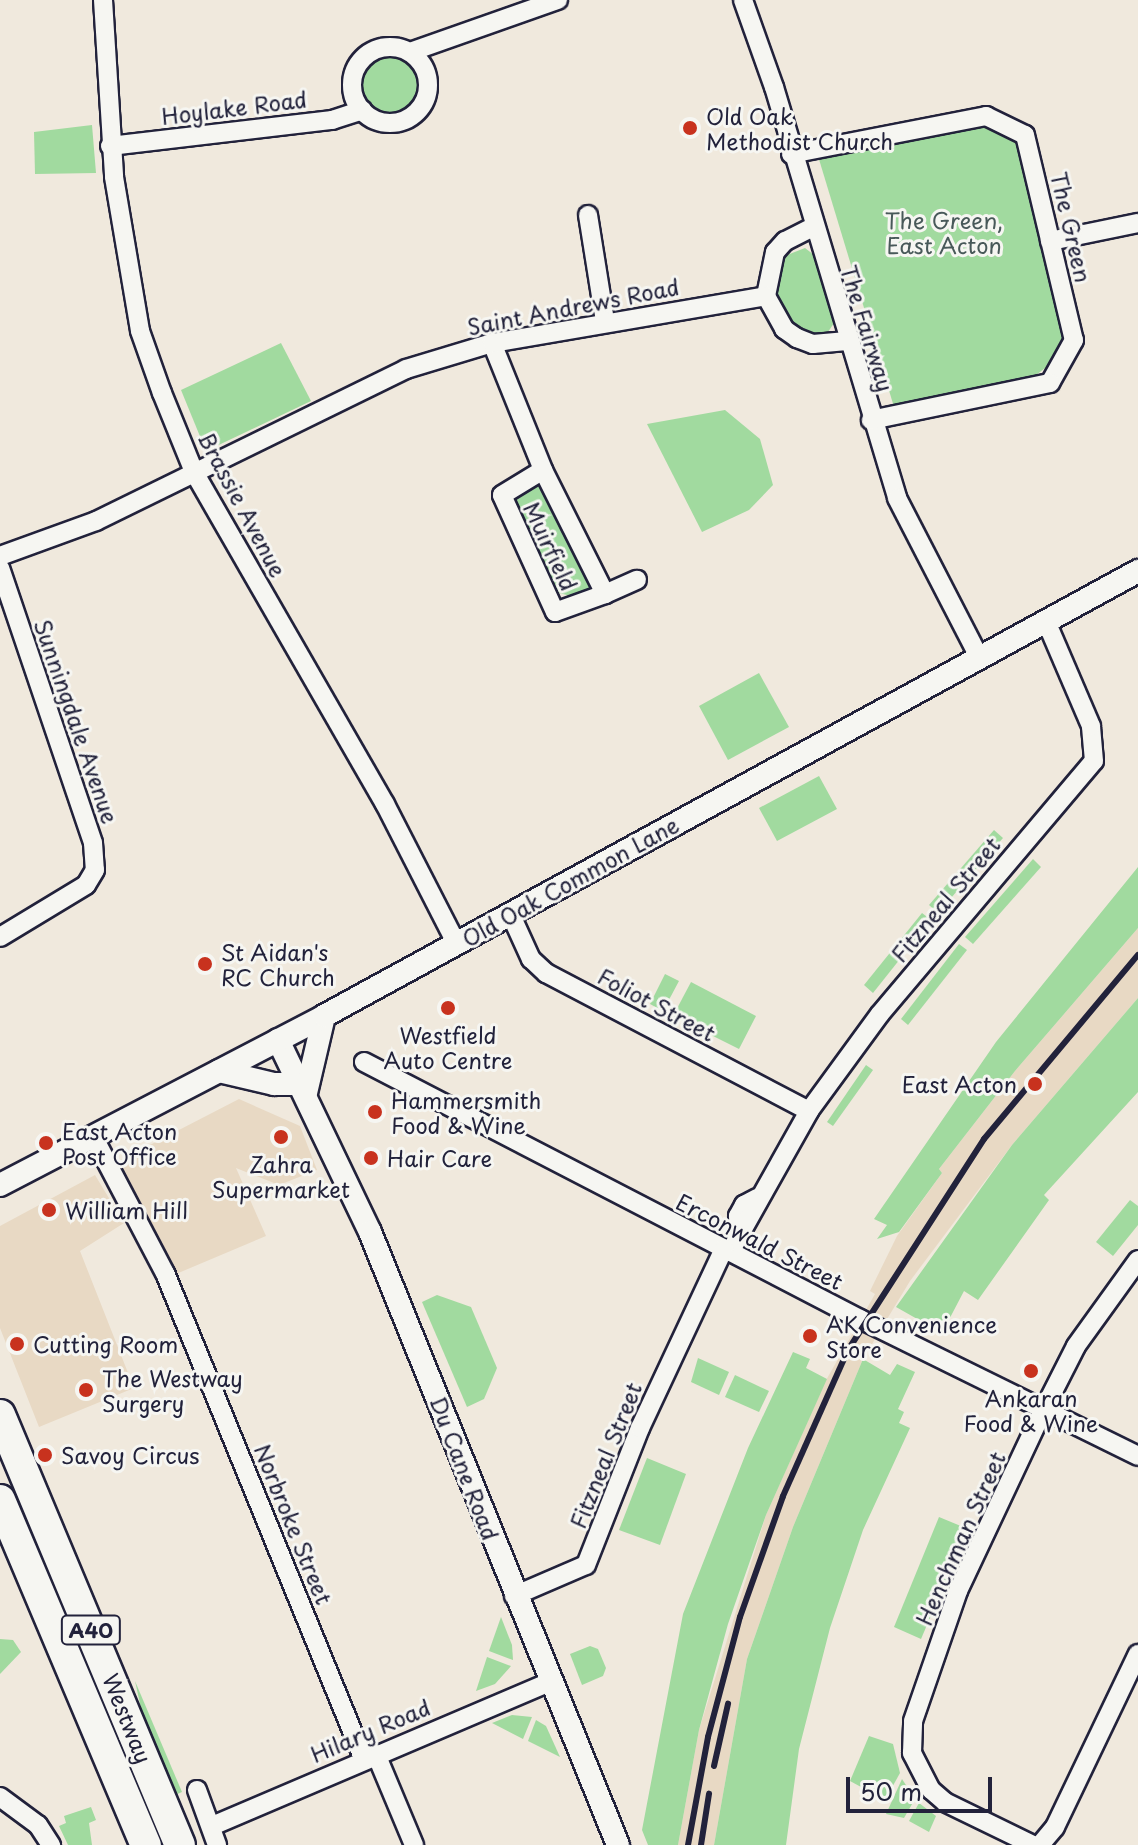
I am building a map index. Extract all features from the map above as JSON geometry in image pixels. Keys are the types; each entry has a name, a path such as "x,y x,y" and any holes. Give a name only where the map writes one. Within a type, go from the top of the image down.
{"highway":[{"name":"Westway","path":"0,1415 180,1845"},
{"name":"Westway","path":"0,1500 146,1845"}],"street":[{"name":"Brassie Avenue","path":"103,0 110,146 140,331 194,472 385,804 456,943"},
{"path":"410,52 426,72 428,85 420,109 410,118 385,122 362,110 353,88 358,65 376,50 410,52 558,0"},
{"name":"The Fairway","path":"743,0 774,87 791,154 897,498 979,657"},
{"name":"Hoylake Road","path":"110,146 332,120 362,110"},
{"name":"The Green","path":"791,154 986,116 1025,135 1074,340 1050,383 871,420"},
{"path":"588,215 605,321"},
{"path":"1050,241 1138,223"},
{"path":"813,227 785,241 775,252 766,296 784,329 797,338 813,344 847,341"},
{"name":"Saint Andrews Road","path":"0,556 96,521 406,369 492,343 605,321 766,296"},
{"name":"Muirfield","path":"492,343 543,470 605,594"},
{"name":"Muirfield","path":"543,470 502,495 555,612 637,580"},
{"name":"Sunningdale Avenue","path":"0,568 93,843 95,870 86,885 0,937"},
{"name":"Old Oak Common Lane","path":"3,1182 324,1016 1138,571"},
{"name":"Fitzneal Street","path":"514,1596 586,1565 640,1428 727,1250 740,1229 756,1212 757,1198 809,1111 880,1014 1094,761 1091,726 1046,621"},
{"name":"Foliot Street","path":"510,913 531,959 546,973 809,1111"},
{"path":"219,1071 303,1088 324,1016"},
{"name":"Du Cane Road","path":"278,1040 303,1088 399,1302 514,1596 618,1845"},
{"name":"Erconwald Street","path":"364,1062 727,1250 1138,1456"},
{"name":"Norbroke Street","path":"93,1136 171,1286 370,1757 414,1845"},
{"name":"Henchman Street","path":"1033,1845 945,1802 931,1790 915,1763 912,1737 958,1591 1076,1346 1138,1260"},
{"path":"1040,1845 1055,1827 1132,1685 1138,1654"},
{"name":"Hilary Road","path":"212,1826 549,1682"},
{"path":"197,1790 217,1845"},
{"path":"0,1797 38,1825 51,1845"}],"shaded area":[{"path":"1138,928 1138,998 1012,1145 910,1281 863,1359 793,1527 747,1659 714,1845 678,1845 699,1730 766,1515 825,1382 875,1294 870,1291 897,1236 942,1173 939,1169 1015,1071"},
{"path":"239,1099 300,1126 317,1170 279,1185 236,1168 266,1236 176,1274 115,1163"},
{"path":"95,1175 124,1223 80,1251 134,1388 39,1427 0,1328 0,1226"}],"green space":[{"path":"391,55 412,63 420,84 412,105 391,113 370,105 362,84 370,63"},
{"name":"The Green, East Acton","path":"991,122 1023,137 1067,337 1061,356 1036,375 894,407 818,156"},
{"path":"92,125 96,173 35,174 34,132"},
{"path":"805,248 814,255 834,323 826,335 803,332 786,319 773,288 782,257"},
{"path":"281,343 311,401 206,451 181,390"},
{"path":"725,410 760,439 773,485 749,510 702,532 647,424"},
{"path":"541,477 592,588 571,596 555,592 513,497"},
{"path":"759,673 789,727 728,760 699,706"},
{"path":"819,776 837,809 777,841 759,808"},
{"path":"994,830 1003,838 938,913 929,905"},
{"path":"1033,859 1041,867 973,944 965,937"},
{"path":"1138,867 1138,928 1015,1071 939,1169 942,1173 899,1232 877,1239 887,1225 874,1219 996,1042"},
{"path":"922,913 931,920 873,993 864,985"},
{"path":"959,944 967,950 908,1025 901,1019"},
{"path":"665,974 679,981 663,1011 650,1004"},
{"path":"691,982 756,1016 739,1049 673,1016"},
{"path":"1138,998 1138,1092 1044,1195 1049,1200 978,1300 964,1291 942,1333 896,1307 1012,1145"},
{"path":"866,1065 873,1070 833,1126 827,1122"},
{"path":"1130,1200 1138,1206 1138,1225 1113,1256 1096,1242"},
{"path":"437,1295 471,1307 497,1368 484,1399 467,1407 422,1302"},
{"path":"793,1352 810,1359 806,1368 827,1379 766,1515 728,1624 699,1730 678,1845 648,1845 642,1830 683,1614 748,1448"},
{"path":"698,1358 729,1372 719,1395 691,1382"},
{"path":"863,1359 890,1375 897,1364 915,1372 898,1409 904,1412 899,1423 910,1428 863,1530 830,1628 799,1749 786,1845 714,1845 747,1659 793,1527"},
{"path":"735,1375 769,1391 759,1412 725,1397"},
{"path":"647,1458 686,1474 660,1545 619,1530"},
{"path":"939,1517 968,1529 921,1639 894,1627"},
{"path":"501,1617 512,1645 513,1660 489,1651"},
{"path":"0,1639 13,1640 21,1652 0,1674"},
{"path":"590,1646 598,1649 606,1668 603,1676 582,1685 570,1654"},
{"path":"487,1657 511,1666 495,1684 476,1691"},
{"path":"135,1681 182,1792 175,1795 142,1713"},
{"path":"512,1715 532,1717 523,1739 492,1723"},
{"path":"536,1720 546,1726 560,1757 528,1741"},
{"path":"869,1736 893,1744 900,1773 885,1800 850,1781"},
{"path":"902,1779 915,1799 904,1818 886,1814"},
{"path":"919,1803 936,1816 929,1832 909,1821"},
{"path":"91,1807 96,1820 89,1823 92,1845 68,1845 59,1826 66,1823 64,1816"}],"railway":[{"path":"688,1845 708,1737 740,1617 783,1496 848,1350 984,1139 1138,955"},
{"path":"714,1766 728,1704"},
{"path":"701,1845 709,1794"}],"place":[{"name":"Old Oak Methodist Church","path":"690,128"},
{"name":"St Aidan's RC Church","path":"205,964"},
{"name":"Westfield Auto Centre","path":"448,1008"},
{"name":"East Acton","path":"1035,1084"},
{"name":"Hammersmith Food & Wine","path":"375,1112"},
{"name":"Zahra Supermarket","path":"281,1137"},
{"name":"East Acton Post Office","path":"46,1143"},
{"name":"Hair Care","path":"371,1158"},
{"name":"William Hill","path":"49,1210"},
{"name":"AK Convenience Store","path":"810,1336"},
{"name":"Cutting Room","path":"17,1344"},
{"name":"Ankaran Food & Wine","path":"1031,1371"},
{"name":"The Westway Surgery","path":"86,1390"},
{"name":"Savoy Circus","path":"45,1455"}]}
